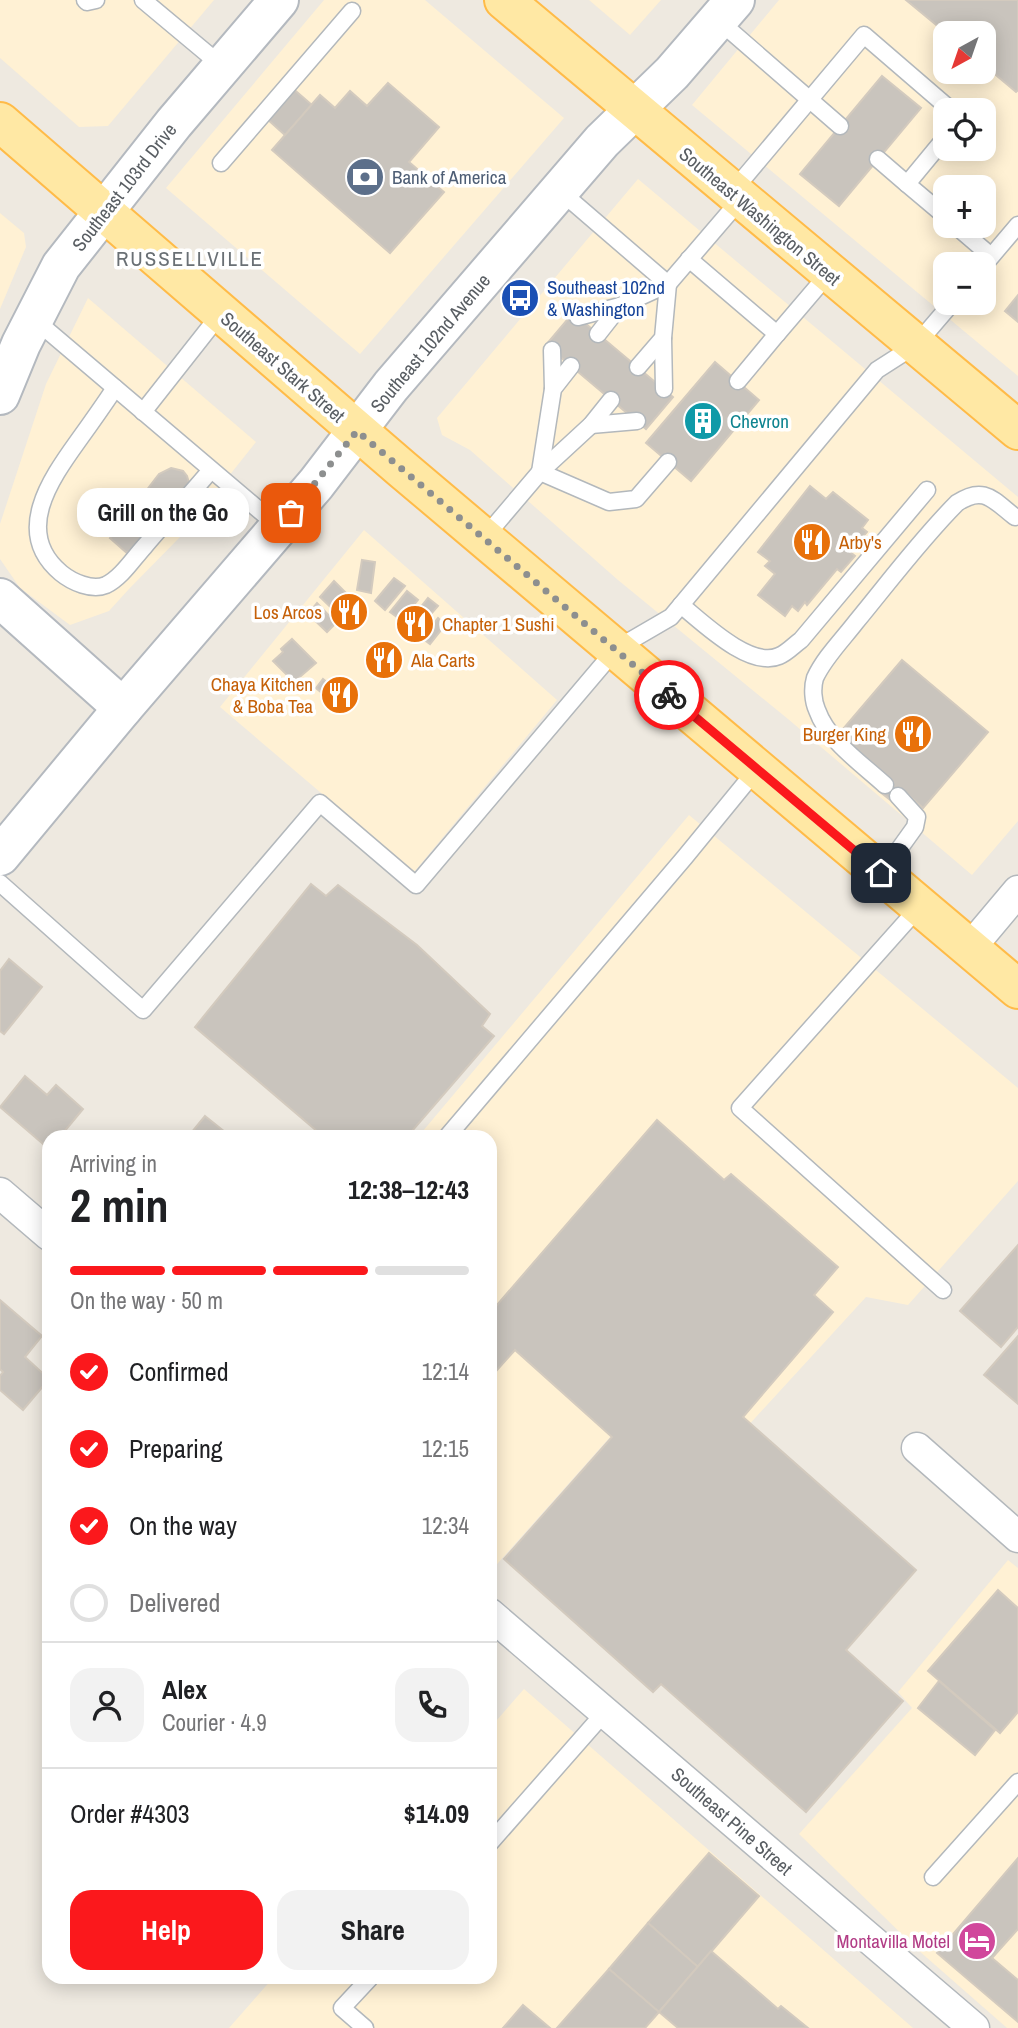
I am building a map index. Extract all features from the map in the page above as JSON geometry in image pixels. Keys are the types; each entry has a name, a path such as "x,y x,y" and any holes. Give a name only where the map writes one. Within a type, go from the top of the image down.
{"main road":[{"name":"Southeast 103rd Drive","path":"0,395 61,267 222,66 279,0"},
{"name":"Southeast Washington Street","path":"504,0 1018,430"},
{"name":"Southeast 102nd Avenue","path":"0,856 279,527 391,386 602,141 672,73 726,10"},
{"name":"Southeast Stark Street","path":"0,122 357,431 1018,989"},
{"path":"0,598 123,708"}],"street":[{"path":"970,948 1018,891"},
{"path":"0,1194 42,1230"},
{"path":"917,1448 1018,1537"},
{"name":"Southeast Pine Street","path":"497,1620 974,2028"}],"lane":[{"path":"85,0 96,0"},
{"path":"143,0 222,66"},
{"path":"726,10 810,100 840,127"},
{"path":"221,163 352,11"},
{"path":"578,317 620,306 668,285 810,100 864,35 937,98"},
{"path":"907,184 933,153"},
{"path":"878,159 933,206"},
{"path":"559,191 668,285"},
{"path":"995,252 1018,225"},
{"path":"967,238 979,252"},
{"path":"689,260 777,334"},
{"path":"738,381 829,273"},
{"path":"664,389 663,338 668,285"},
{"path":"598,334 620,306"},
{"path":"143,412 221,313"},
{"path":"0,883 143,1010 320,803 416,885 616,649 671,617 877,370 916,345 942,315"},
{"path":"34,319 279,527"},
{"path":"638,367 663,338"},
{"path":"540,472 553,389 552,350"},
{"path":"553,389 571,366"},
{"path":"115,388 55,473 45,492 40,510 38,533 42,551 69,580 88,586 105,585 124,570 211,470"},
{"path":"484,538 540,472 591,425 611,400"},
{"path":"591,425 637,421"},
{"path":"540,472 609,502 636,499 668,462"},
{"path":"681,605 724,640 754,657 778,657 801,640 927,490"},
{"path":"885,785 825,727 813,696 815,680 830,655 957,503 967,496 979,494 991,499 1015,517"},
{"path":"453,1130 757,769"},
{"path":"881,873 915,828 917,817 898,796"},
{"path":"920,906 740,1108 943,1290"},
{"path":"497,1835 605,1712"},
{"path":"933,1877 1018,1782"},
{"path":"364,1984 342,2008 365,2028"}],"shaded area":[{"path":"0,0 214,0 108,126 79,127 0,58"},
{"path":"324,0 425,0 564,118 360,354 166,188"},
{"path":"589,0 661,0 630,35"},
{"path":"779,0 1018,0 1018,376 945,315 996,315 996,252 933,252 933,305 692,105"},
{"path":"638,179 1018,497 1018,821 972,875 618,580 470,450 442,435 437,418"},
{"path":"0,213 24,233 26,247 0,309"},
{"path":"88,298 256,442 182,535 109,611 70,625 20,588 0,559 0,524 46,384"},
{"path":"364,530 557,700 414,872 220,707"},
{"path":"689,815 1018,1088 1018,1181 908,1305 866,1297 680,1500 610,1437 497,1564 497,1130 424,1130"},
{"path":"1008,1560 1018,1568 1018,2028 1007,2028 918,1950 799,1834 912,1708 898,1692"},
{"path":"524,1689 913,2028 229,2028 268,1984 497,1984 497,1720"}],"building":[{"path":"906,0 1018,0 1018,90 1016,92 996,75 996,21 933,22"},
{"path":"882,76 921,108 839,206 800,174"},
{"path":"283,80 312,105 285,135 257,110"},
{"name":"Bank of America","path":"388,83 439,127 409,162 444,192 390,253 272,150 320,95 335,108 350,91 367,106"},
{"path":"1018,295 1018,322 1005,311"},
{"path":"573,313 673,397 646,429 546,345"},
{"name":"Chevron","path":"715,362 759,400 691,481 646,443"},
{"path":"171,468 183,471 187,476 189,483 185,494 127,553 110,538 159,474"},
{"name":"Arby's","path":"810,486 826,499 833,492 868,520 862,528 867,532 850,552 855,556 841,572 837,569 807,605 805,602 798,611 792,606 785,616 758,595 775,574 765,566 770,561 758,552"},
{"path":"362,560 375,562 371,593 357,590"},
{"path":"394,578 405,586 385,610 375,601"},
{"path":"334,581 358,605 353,612 356,615 350,622 346,618 344,620 320,597"},
{"path":"407,591 418,600 401,620 390,612"},
{"path":"428,598 438,606 414,634 405,627"},
{"path":"317,603 336,623 327,632 308,614"},
{"path":"438,618 445,625 430,644 422,638"},
{"path":"292,639 316,663 294,682 273,661"},
{"name":"Burger King","path":"902,660 988,732 923,808 903,790 893,802 879,791 889,779 838,735"},
{"path":"323,679 351,702 344,711 316,688"},
{"path":"311,884 326,896 338,885 417,945 490,1014 482,1026 494,1036 413,1130 316,1130 195,1027"},
{"path":"9,959 42,987 4,1034 0,1031 0,971"},
{"path":"25,1076 47,1095 56,1085 83,1109 66,1130 42,1130 42,1143 0,1107"},
{"path":"205,1116 222,1130 194,1130"},
{"path":"657,1120 724,1180 731,1174 838,1267 814,1295 833,1312 743,1417 916,1570 846,1650 903,1701 806,1812 661,1684 653,1692 504,1559 612,1437 515,1350 497,1370 497,1305"},
{"path":"1018,1245 1018,1327 1001,1347 960,1311"},
{"path":"0,1300 42,1336 25,1357 42,1373 42,1387 23,1410 0,1390 0,1376 3,1372 0,1369"},
{"path":"1018,1336 1018,1404 984,1375"},
{"path":"998,1590 1018,1608 1018,1712 1000,1733 928,1671"},
{"path":"939,1681 995,1730 975,1755 918,1708"},
{"path":"709,1853 759,1896 698,1967 648,1923"},
{"name":"Montavilla Motel","path":"1018,1858 1018,1929 992,1958 1018,1980 1018,2022 937,1953"},
{"path":"648,1923 698,1967 659,2012 609,1969"},
{"path":"711,1951 778,2009 781,2006 808,2028 678,2028 659,2012"},
{"path":"609,1969 659,2012 645,2028 557,2028"},
{"path":"523,2005 550,2028 503,2028"}],"way so far":[{"path":"291,513 357,431 669,695"}],"place":[{"name":"Bank of America","path":"365,177"},
{"name":"Southeast 102nd & Washington","path":"520,298"},
{"name":"Chevron","path":"703,421"},
{"name":"Grill on the Go","path":"291,513"},
{"name":"Arby's","path":"812,542"},
{"name":"Los Arcos","path":"349,612"},
{"name":"Chapter 1 Sushi","path":"415,624"},
{"name":"Ala Carts","path":"384,660"},
{"name":"Chaya Kitchen & Boba Tea","path":"340,695"},
{"name":"Burger King","path":"913,734"},
{"name":"Montavilla Motel","path":"977,1941"}],"district":[{"name":"RUSSELLVILLE","path":"190,258"}],"route":[{"path":"669,695 881,873"}]}
